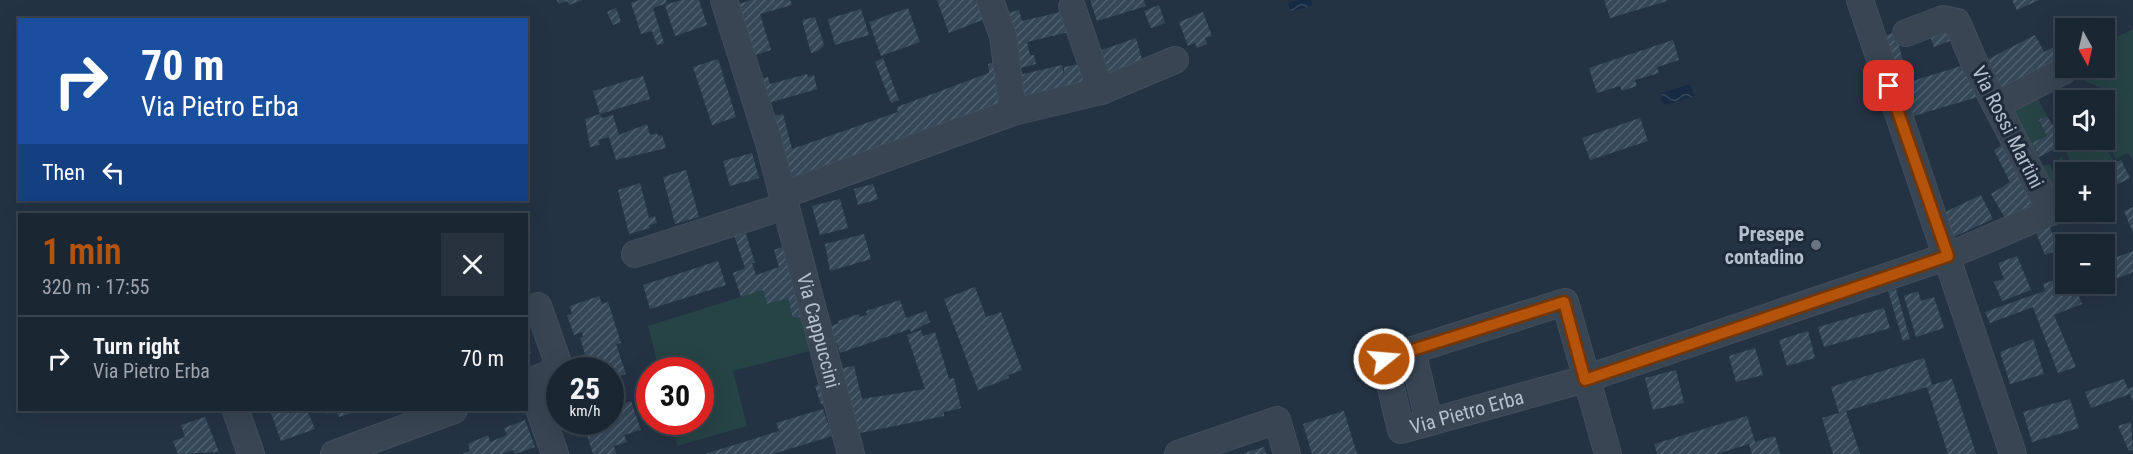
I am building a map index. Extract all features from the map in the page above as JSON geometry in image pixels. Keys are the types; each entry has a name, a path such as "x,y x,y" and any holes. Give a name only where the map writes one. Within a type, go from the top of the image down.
{"street":[{"name":"Via Cappuccini","path":"724,0 784,200 851,454"},
{"path":"990,0 1003,36 1013,112"},
{"path":"1860,0 2013,454"},
{"path":"1072,7 1101,91"},
{"name":"Via Rossi Martini","path":"1906,33 1943,19 1957,22 1996,105 2051,212 1948,256"},
{"path":"635,254 784,200 1013,112 1101,91 1175,60"},
{"path":"1996,105 2055,75"},
{"path":"1585,380 1948,256"},
{"name":"Via Pietro Erba","path":"1585,380 1401,430 1384,359 1564,302 1608,454"},
{"path":"528,382 549,374 556,366 557,360 538,306"},
{"path":"528,385 532,389 555,454"},
{"path":"236,411 251,454"},
{"path":"334,454 451,411"},
{"path":"1178,454 1276,420 1287,454"}],"green space":[{"path":"2133,29 2133,161 2128,153 2116,159 2112,150 2115,150 2115,90 2105,90 2082,78 2115,78 2115,38"},
{"path":"2035,93 2047,116 2039,120 2047,136 2032,143 2039,157 2033,160 2008,106"},
{"path":"2065,150 2107,150 2113,160 2109,162 2070,162"},
{"path":"2062,156 2065,162 2056,162"},
{"path":"2049,164 2055,175 2055,192 2049,195 2038,168"},
{"path":"763,290 767,304 788,298 793,318 808,316 817,349 733,371 747,426 677,446 675,435 714,435 714,357 656,357 648,326"}],"water":[{"path":"1297,0 1311,0 1313,5 1291,12 1288,3"},
{"path":"1690,84 1694,96 1666,105 1661,101 1662,93"}],"building":[{"path":"557,0 583,0 569,5 567,1 558,4"},
{"path":"640,0 666,0 667,3 653,8 664,43 657,45 652,31 641,34 631,3"},
{"path":"681,0 699,0 707,25 675,36 665,5"},
{"path":"751,0 790,0 792,5 760,14 771,50 755,55 739,4"},
{"path":"937,0 983,0 990,17 949,33"},
{"path":"1090,0 1144,0 1146,6 1097,21"},
{"path":"1604,0 1667,0 1667,1 1610,18"},
{"path":"2012,0 2039,0 2017,10"},
{"path":"1159,5 1165,23 1151,28 1144,11"},
{"path":"616,8 621,22 613,25 607,12"},
{"path":"908,8 920,42 881,56 869,22"},
{"path":"861,9 869,35 835,45 828,19"},
{"path":"1019,10 1022,21 1069,10 1073,31 1027,42 1030,55 1034,55 1036,64 1020,68 1008,13"},
{"path":"1203,12 1212,36 1205,38 1207,44 1197,48 1195,43 1188,46 1179,22"},
{"path":"815,17 824,45 818,51 811,53 802,20"},
{"path":"1947,27 1955,39 1934,47 1929,34"},
{"path":"1895,32 1909,82 1968,64 1981,96 1910,117 1885,36"},
{"path":"2035,35 2044,52 2055,46 2055,63 1999,93 1981,63"},
{"path":"1136,38 1144,67 1105,80 1096,52"},
{"path":"1673,40 1679,60 1657,67 1659,73 1635,80 1637,86 1622,91 1620,86 1597,93 1589,68"},
{"path":"883,58 899,100 891,103 875,62"},
{"path":"718,59 736,117 712,125 693,67"},
{"path":"999,61 1006,102 790,183 770,117 783,114 792,149 898,112 897,107 989,73 988,64"},
{"path":"1079,64 1084,87 1020,102 1015,76 1062,65 1064,76 1064,67"},
{"path":"807,74 808,77 814,75 817,89 765,104 759,79 768,77 770,84"},
{"path":"643,76 650,99 600,114 593,91"},
{"path":"600,114 602,118 613,115 619,135 647,124 650,135 657,133 658,136 662,135 666,148 616,160 609,137 598,140 600,145 590,147 585,119"},
{"path":"2047,116 2055,129 2055,149 2039,157 2032,143 2047,136 2039,120"},
{"path":"1640,118 1648,141 1590,160 1582,138"},
{"path":"2007,142 2038,202 2005,218 1991,194 2010,182 1994,150"},
{"path":"752,153 759,178 730,186 723,161"},
{"path":"2121,160 2130,178 2115,186 2115,163"},
{"path":"686,170 699,217 675,224 663,177"},
{"path":"640,183 649,218 655,216 657,223 649,225 650,228 629,234 618,190"},
{"path":"873,184 878,199 858,205 854,189"},
{"path":"2055,192 2055,207 2049,195"},
{"path":"1981,195 1993,219 1949,239 1941,214"},
{"path":"840,199 848,228 820,235 812,206"},
{"path":"2133,207 2133,233 2124,211"},
{"path":"2049,224 2055,241 2055,251 2045,255 2035,230"},
{"path":"745,231 755,263 752,263 756,275 779,267 774,250 788,245 808,316 793,318 788,298 767,304 763,290 741,297 733,273 745,268 734,235"},
{"path":"864,234 871,259 830,271 825,244"},
{"path":"2133,251 2133,272 2115,279 2115,258"},
{"path":"2017,256 2031,290 2002,301 1994,282 2004,279 1998,263"},
{"path":"718,261 726,285 650,309 643,285"},
{"path":"2055,280 2055,294 2078,294 2082,304 2054,315 2076,367 2058,373 2033,307 1990,323 1985,312 2045,291 2043,284"},
{"path":"975,287 986,317 1001,312 1022,370 1008,375 1009,378 978,390 944,299"},
{"path":"1896,289 1910,339 1903,341 1888,291"},
{"path":"1918,291 1921,301 1934,297 1944,328 1916,337 1904,296"},
{"path":"599,296 602,304 608,302 621,343 616,344 620,357 578,357 585,354 580,338 583,337 582,332 574,335 567,315 572,314 570,306"},
{"path":"900,300 906,318 926,311 930,322 911,332 910,329 840,353 831,326 839,323 838,321 859,314 860,317 867,315 866,311"},
{"path":"1884,308 1890,328 1824,347 1818,327"},
{"path":"921,330 923,336 935,332 949,379 954,378 961,408 944,412 944,416 855,434 842,368 854,366 862,399 925,389 907,335"},
{"path":"1808,331 1815,358 1787,366 1779,340"},
{"path":"2033,339 2044,374 2010,384 2000,352"},
{"path":"1755,348 1763,375 1736,382 1729,356"},
{"path":"1924,358 1932,385 1952,379 1976,454 1948,454 1927,387 1846,411 1860,454 1833,454 1822,418 1839,413 1831,387"},
{"path":"1676,370 1684,403 1653,410 1645,378"},
{"path":"2124,379 2128,389 2133,387 2133,402 2130,394 2091,408 2085,392"},
{"path":"825,383 831,406 825,408 820,402 815,386"},
{"path":"2070,399 2079,428 2032,442 2023,412"},
{"path":"631,401 636,416 636,431 624,435 624,403"},
{"path":"823,409 832,436 773,454 705,454 779,431 776,423"},
{"path":"270,411 307,411 315,429 281,441"},
{"path":"336,411 358,411 339,417"},
{"path":"1344,411 1357,454 1312,454 1303,424"},
{"path":"1747,416 1755,442 1775,436 1780,454 1752,454 1749,444 1717,454 1657,454 1654,444"},
{"path":"205,417 219,452 178,454 173,441 185,437 181,425"},
{"path":"525,420 535,447 515,454 513,450 502,454 462,454 470,451 468,444 488,435 490,442 507,435 504,428"},
{"path":"2131,422 2133,450 2129,451 2118,426"},
{"path":"587,435 624,435 627,442 614,446 616,454 593,454"},
{"path":"1264,447 1266,454 1244,454 1244,453"}],"place":[{"name":"Presepe contadino","path":"1816,245"}],"route":[{"path":"1384,359 1564,302 1585,380 1948,256 1889,86"}]}
